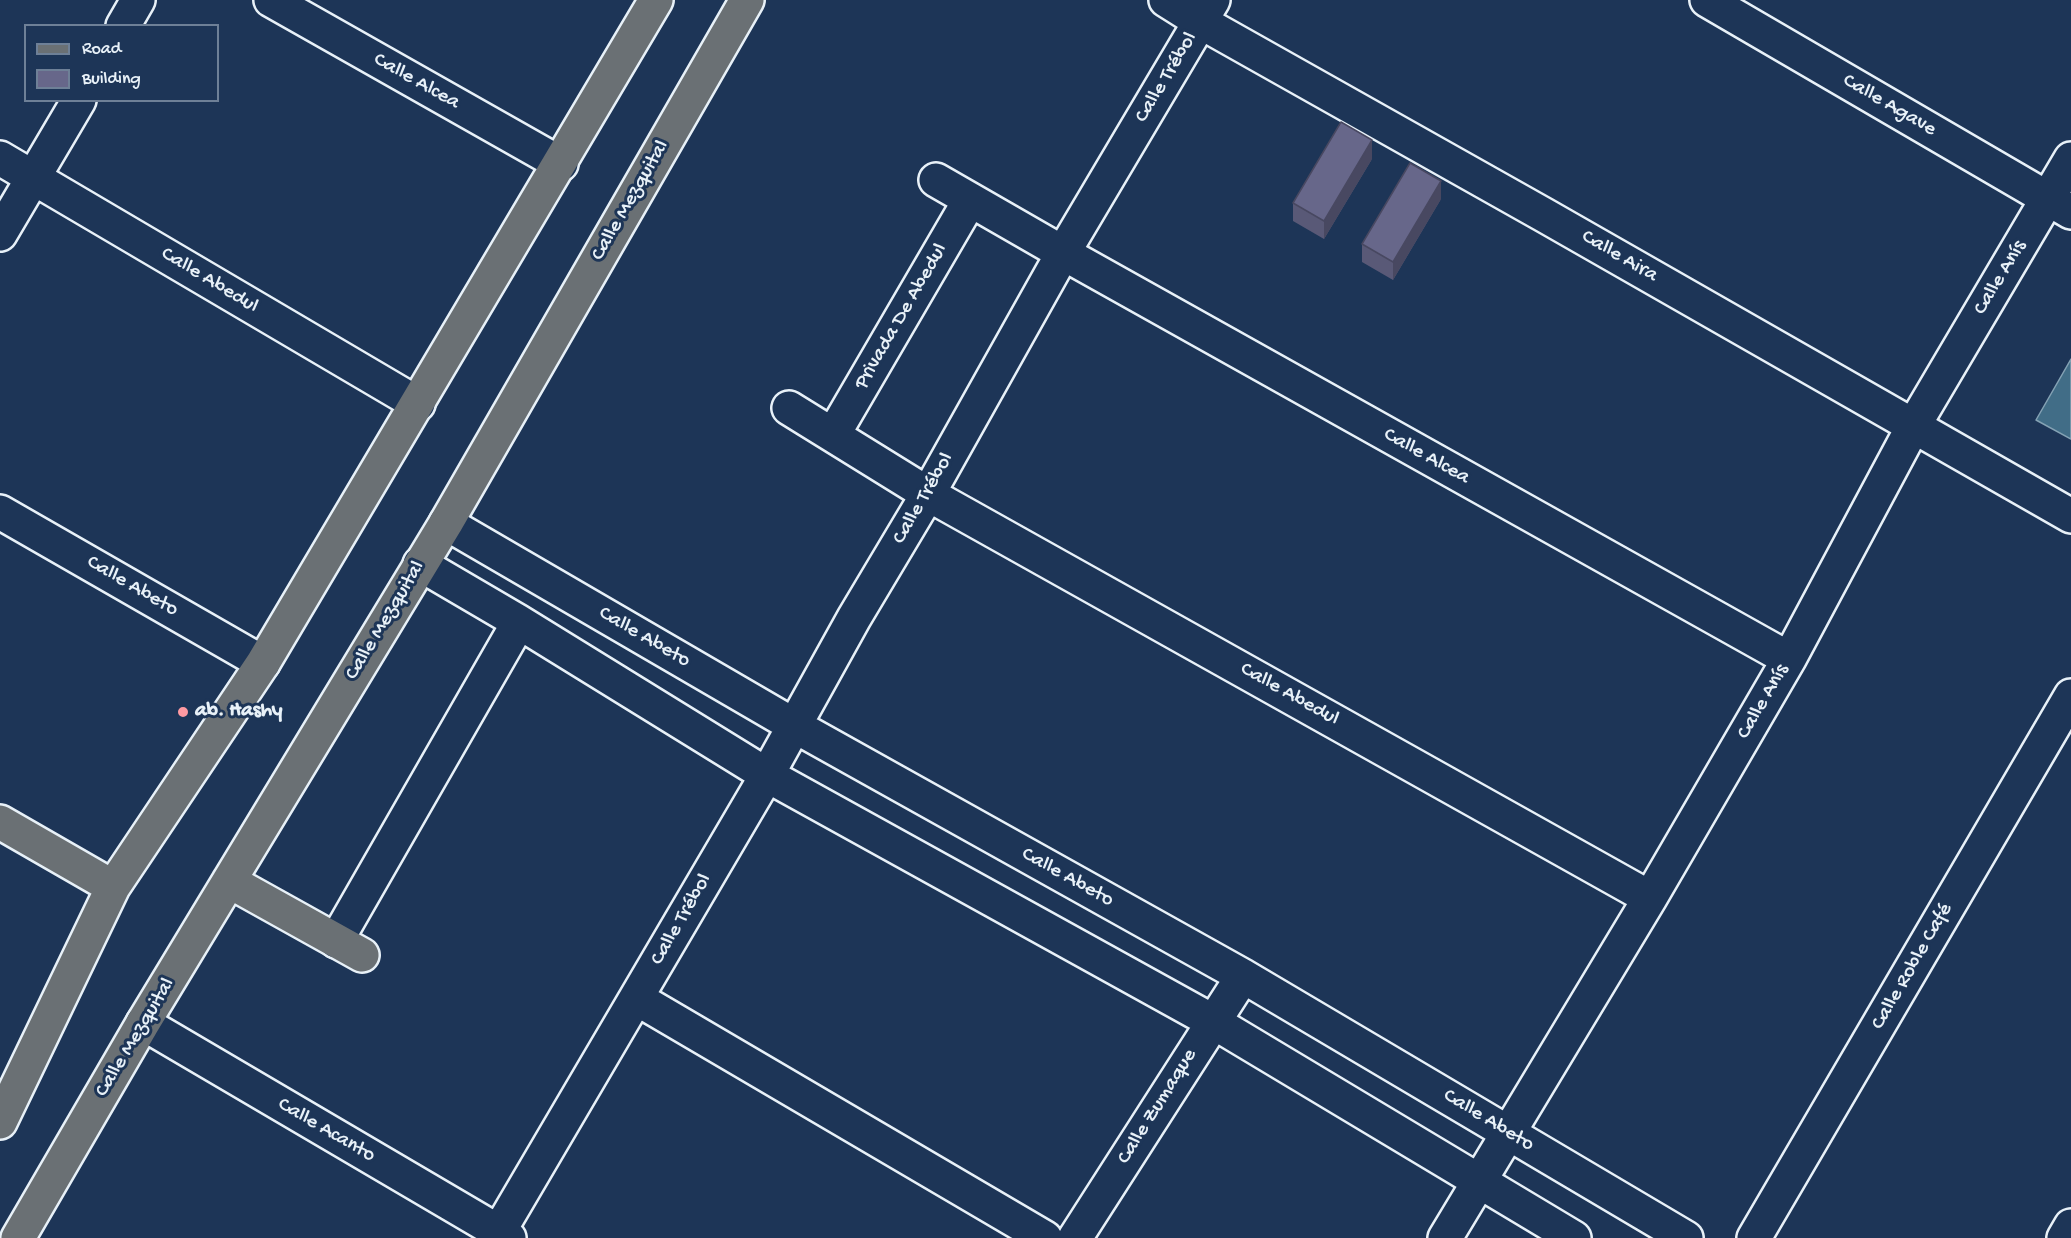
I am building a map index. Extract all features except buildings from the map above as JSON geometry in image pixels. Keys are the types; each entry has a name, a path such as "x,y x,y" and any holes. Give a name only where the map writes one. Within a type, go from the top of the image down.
{"main road":[{"path":"0,1122 113,887 263,663 561,164 656,0"},
{"name":"Calle Mezquital","path":"18,1238 143,1023 446,523 747,0"},
{"path":"0,822 113,887"},
{"path":"229,881 349,948"}],"street":[{"path":"124,24 138,0"},
{"name":"Calle Alcea","path":"271,0 561,164"},
{"name":"Calle Aira","path":"1166,0 1207,11 2071,516"},
{"name":"Calle Agave","path":"1707,0 2060,206"},
{"name":"Calle Trébol","path":"501,1236 636,998 795,726 854,618 928,494 1063,253 1207,11"},
{"path":"0,234 78,102"},
{"name":"Calle Abedul","path":"0,158 418,404"},
{"name":"Calle Anís","path":"1445,1238 1650,898 1789,659 1914,425 2060,206 2071,159"},
{"path":"936,180 1063,253"},
{"name":"Privada De Abedul","path":"833,435 970,200"},
{"name":"Calle Alcea","path":"1063,253 1789,659"},
{"path":"789,408 928,494"},
{"name":"Calle Abedul","path":"928,494 1650,898"},
{"name":"Calle Abeto","path":"0,512 263,663"},
{"name":"Calle Abeto","path":"446,523 795,726 1243,976 1686,1238"},
{"path":"420,564 519,622 767,775 1212,1021 1574,1238"},
{"path":"349,948 519,622"},
{"name":"Calle Roble Café","path":"1754,1238 2071,696"},
{"name":"Calle Zumaque","path":"1075,1238 1212,1021 1243,976"},
{"path":"636,998 1045,1238"},
{"name":"Calle Acanto","path":"143,1023 501,1236"},
{"path":"2064,1238 2071,1226"}],"water":[{"path":"2071,359 2071,439 2036,420"}],"place":[{"name":"ab. Hashy","path":"183,712"}]}
